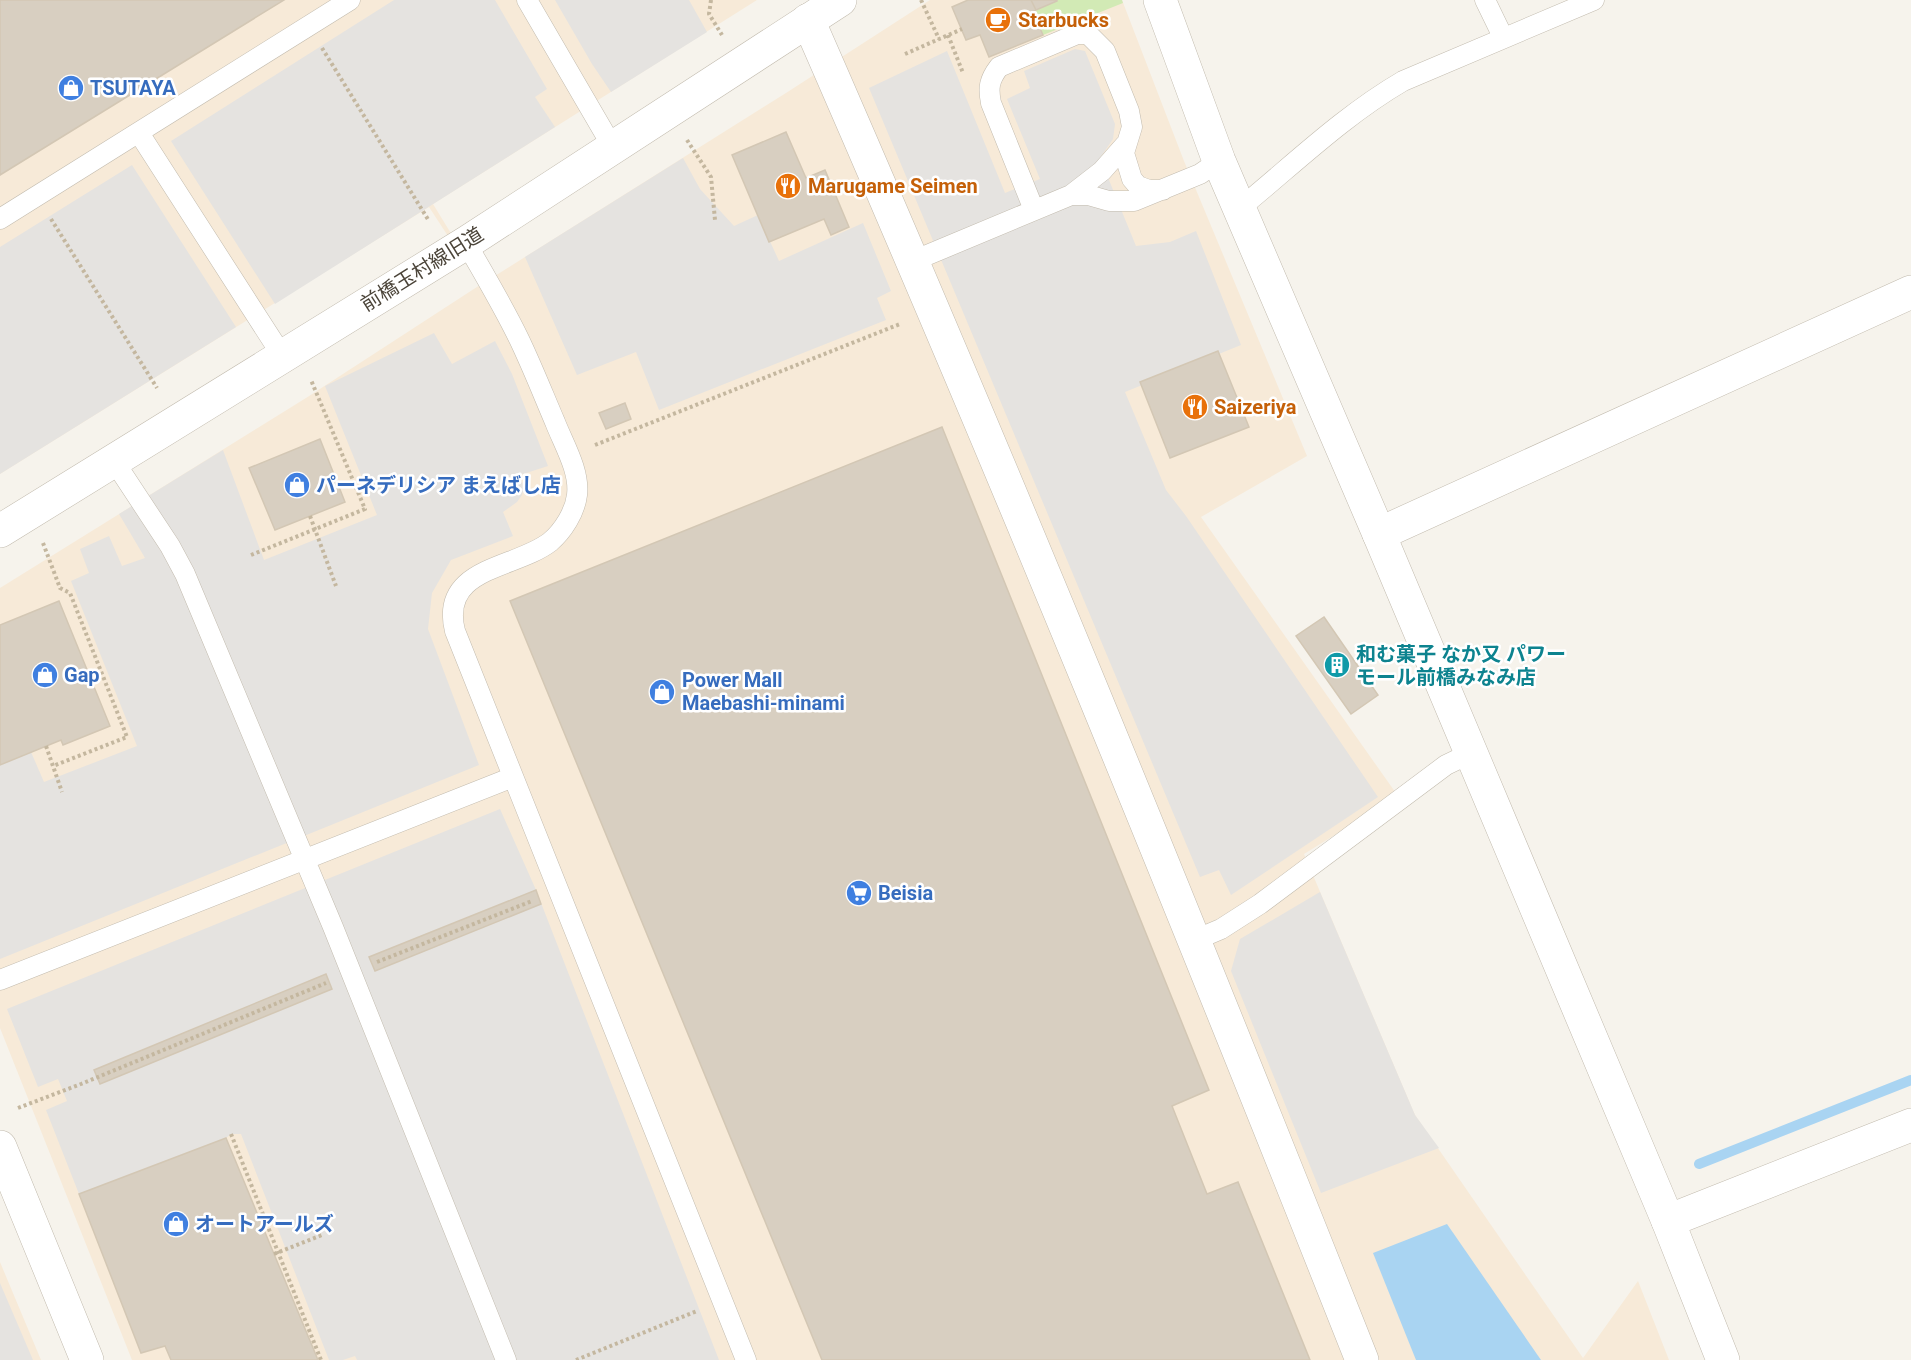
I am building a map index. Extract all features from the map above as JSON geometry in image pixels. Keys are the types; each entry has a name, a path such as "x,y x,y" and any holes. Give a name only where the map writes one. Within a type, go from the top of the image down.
{"street":[{"name":"前橋玉村線旧道","path":"0,531 114,461 296,365 466,243 840,0"},
{"path":"1160,0 1219,161 1472,753 1668,1221 1723,1360"},
{"path":"808,20 913,261 1195,940 1362,1360"},
{"path":"1379,534 1911,292"},
{"path":"1668,1221 1910,1128"},
{"path":"0,1147 87,1360"}],"lane":[{"path":"0,219 350,0"},
{"path":"527,0 612,146"},
{"path":"1485,0 1503,38"},
{"path":"1239,209 1375,97 1403,81 1594,0"},
{"path":"1034,210 991,103 989,90 991,77 999,67 1077,34 1088,34 1105,51 1129,111 1132,127 1124,153 1132,179 1138,186 1149,190 1162,190"},
{"path":"139,133 296,365"},
{"path":"913,261 1071,195 1102,171 1125,145"},
{"path":"1071,195 1088,195 1109,201 1134,201 1200,174 1219,161"},
{"path":"466,243 518,336 578,482 577,498 572,512 549,543 474,577 461,588 453,612 454,631 746,1360"},
{"path":"114,461 170,546 185,574 305,860 506,1360"},
{"path":"1195,940 1221,929 1260,904 1446,765 1472,753"},
{"path":"0,980 513,777"}],"path":[{"path":"711,0 709,14 722,35"},
{"path":"921,0 939,39"},
{"path":"309,26 429,221"},
{"path":"905,54 962,28"},
{"path":"687,139 711,177 715,220"},
{"path":"37,197 157,388"},
{"path":"592,447 906,321"},
{"path":"251,555 365,509 296,365"},
{"path":"310,516 336,586"},
{"path":"41,540 60,588 70,593 127,737 53,766"},
{"path":"46,746 62,792"},
{"path":"18,1108 558,890"},
{"path":"231,1134 321,1360"},
{"path":"277,1253 322,1235"},
{"path":"576,1360 722,1300"}],"shaded area":[{"name":"Power Mall Maebashi-minami","path":"0,0 757,0 433,204 482,284 930,0 1122,0 1184,161 1307,456 1201,517 1398,796 1304,854 1415,1115 1583,1358 1638,1281 1669,1360 132,1360 0,1028 0,588 306,398 480,285 429,207 0,474"},
{"path":"394,0 495,0 547,89 535,97 555,127 275,304 171,141"},
{"path":"555,0 689,0 707,32 611,92"},
{"path":"1075,49 1085,51 1115,124 1113,139 1100,158 1136,246 1170,242 1196,231 1241,345 1125,392 1166,490 1378,797 1231,895 1219,870 1200,877 869,88 947,51 1005,193 1040,179 1007,99 1030,88 1024,71"},
{"path":"683,158 700,189 734,226 758,215 779,261 863,223 891,291 877,298 886,320 659,410 636,352 577,375 525,257"},
{"path":"132,165 236,327 0,474 0,247"},
{"path":"434,333 452,364 495,341 512,374 548,466 520,475 524,488 522,495 517,502 503,512 513,536 451,560 432,593 428,629 479,765 0,959 0,765 31,752 44,782 137,746 71,581 89,573 80,549 109,536 122,566 145,558 119,514 223,450 264,560 377,515 325,386"},
{"path":"500,809 536,890 719,1360 357,1360 355,1356 343,1360 329,1360 241,1134 231,1134 226,1138 79,1194 46,1110 67,1101 58,1079 38,1087 7,1009"},
{"path":"1320,892 1415,1115 1439,1148 1321,1193 1231,971 1240,939"},
{"path":"0,1262 41,1360 0,1360"},
{"path":"0,1283 33,1360 0,1360"}],"green space":[{"path":"1057,0 1122,0 1123,3 1043,35 1033,12"}],"water":[{"path":"1447,1224 1541,1360 1416,1360 1373,1253"}],"building":[{"name":"TSUTAYA","path":"0,0 284,0 0,175"},
{"name":"Starbucks","path":"968,0 1031,0 1036,10 1033,12 1043,35 989,57 980,35 966,40 952,7"},
{"path":"1031,0 1057,0 1057,1 1036,10"},
{"name":"Marugame Seimen","path":"786,132 806,178 825,170 849,227 831,235 824,219 769,242 732,155"},
{"path":"1218,351 1249,427 1170,458 1140,382"},
{"path":"625,403 631,419 606,429 599,413"},
{"path":"942,427 1209,1090 1172,1106 1207,1194 1238,1182 1310,1360 822,1360 510,601"},
{"name":"パーネデリシア まえばし店","path":"320,439 345,502 275,530 249,468"},
{"name":"Gap","path":"59,601 110,726 63,745 61,740 0,765 0,625"},
{"name":"和む菓子 なか又 パワー モール前橋みなみ店","path":"1324,617 1378,695 1351,714 1296,636"},
{"path":"536,890 541,904 375,971 369,957"},
{"path":"326,974 332,989 100,1084 94,1070"},
{"name":"オートアールズ","path":"226,1138 318,1360 171,1360 165,1346 141,1353 79,1194"}],"waterway":[{"path":"1699,1164 1911,1080"}],"place":[{"name":"Starbucks","path":"998,20"},
{"name":"TSUTAYA","path":"71,88"},
{"name":"Marugame Seimen","path":"788,186"},
{"name":"Saizeriya","path":"1195,407"},
{"name":"パーネデリシア まえばし店","path":"297,485"},
{"name":"和む菓子 なか又 パワー モール前橋みなみ店","path":"1337,665"},
{"name":"Gap","path":"45,675"},
{"name":"Power Mall Maebashi-minami","path":"662,692"},
{"name":"Beisia","path":"859,893"},
{"name":"オートアールズ","path":"176,1224"}]}
